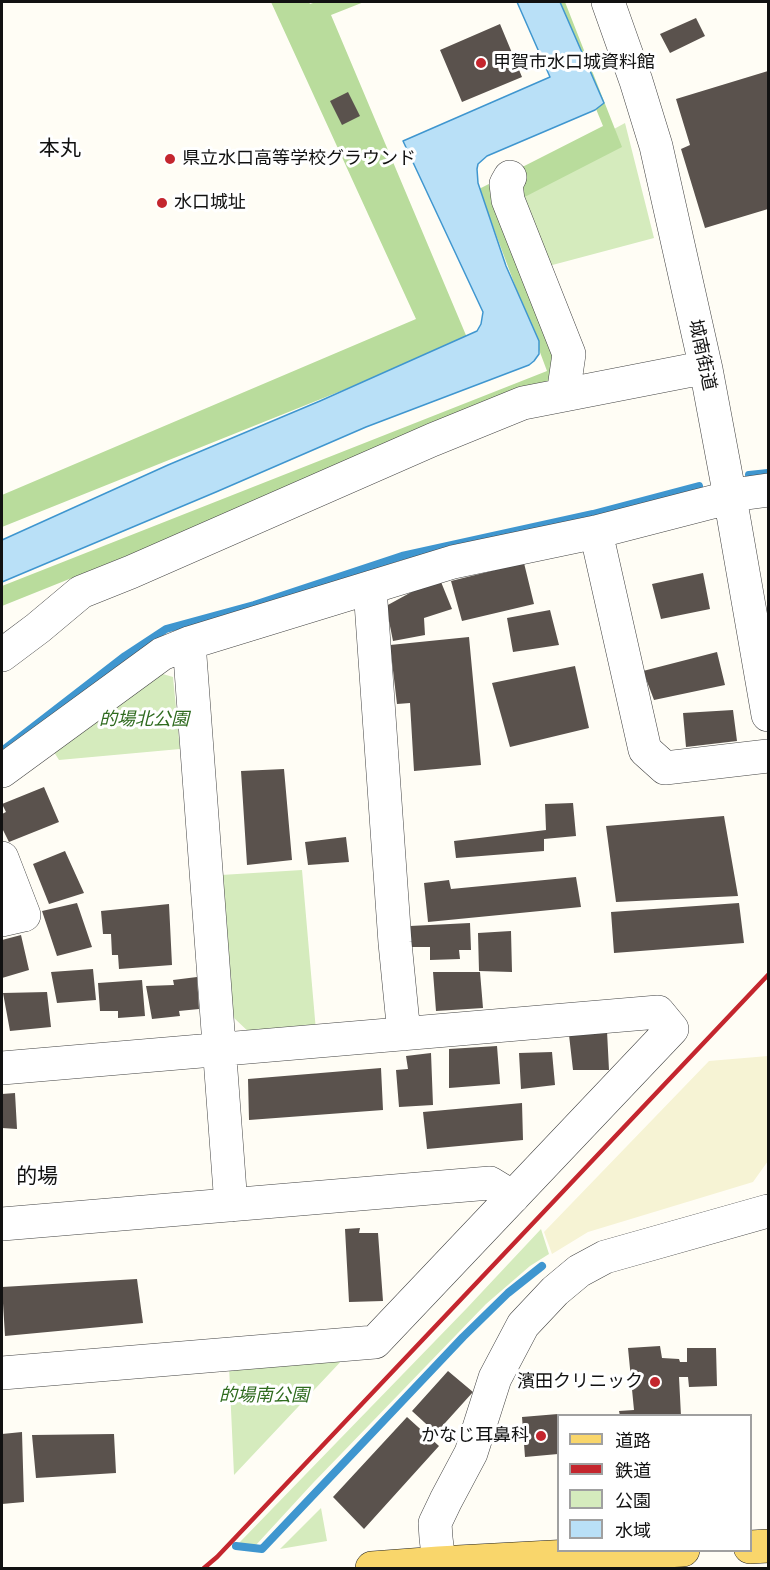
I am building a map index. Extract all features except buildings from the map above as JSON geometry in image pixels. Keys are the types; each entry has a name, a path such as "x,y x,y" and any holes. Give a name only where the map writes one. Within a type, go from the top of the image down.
{"main road":[{"path":"752,1547 768,1546"},
{"path":"372,1569 440,1563 664,1552"}],"street":[{"name":"城南街道","path":"608,2 656,146 706,369 768,715"},
{"path":"510,177 506,184 508,200 568,354 563,395"},
{"path":"2,655 81,592 523,403 706,369"},
{"path":"2,771 162,654 189,643 453,562 596,532 730,497 768,490"},
{"path":"596,532 645,750 665,768 768,756"},
{"path":"370,588 395,943 404,1034"},
{"path":"189,643 231,1205"},
{"path":"2,858 24,915 2,921"},
{"path":"2,1068 658,1012 672,1029 375,1342 2,1373"},
{"path":"2,1224 490,1183 513,1197"},
{"path":"440,1563 435,1523 471,1453 495,1378 531,1316 555,1291 579,1271 605,1257 768,1211"}],"shaded area":[{"path":"768,1056 768,1161 753,1182 588,1232 552,1254 544,1232 709,1061"}],"green space":[{"path":"271,2 309,2 310,4 364,2 331,15 468,340 2,527 2,495 416,319"},
{"path":"552,2 565,2 622,147 509,205 568,379 2,606 2,586 547,371 479,189 603,126"},
{"path":"625,123 654,238 526,272 498,192"},
{"name":"的場北公園","path":"156,672 173,677 180,749 59,760 52,749"},
{"path":"302,870 316,1031 253,1036 233,1017 221,875"},
{"path":"541,1229 549,1254 530,1266 486,1304 256,1545 239,1543 467,1308"},
{"name":"的場南公園","path":"346,1356 234,1475 229,1366"},
{"path":"321,1508 327,1541 280,1549"}],"water":[{"path":"517,2 560,2 604,103 595,110 487,156 478,164 478,183 506,266 539,341 539,354 534,361 529,365 366,427 2,582 2,540 477,331 483,312 403,141 550,77"}],"waterway":[{"path":"749,475 768,473"},
{"path":"2,751 125,656 166,629 254,605 402,556 593,514 699,486"},
{"path":"236,1546 262,1549 463,1337 508,1293 542,1266"}],"railway":[{"path":"204,1568 217,1557 768,975"}],"place":[{"name":"甲賀市水口城資料館","path":"481,63"},
{"name":"県立水口高等学校グラウンド","path":"170,159"},
{"name":"水口城址","path":"162,203"},
{"name":"濱田クリニック","path":"655,1382"},
{"name":"かなじ耳鼻科","path":"541,1436"}],"district":[{"name":"本丸","path":"60,149"},
{"name":"的場","path":"37,1177"}]}
